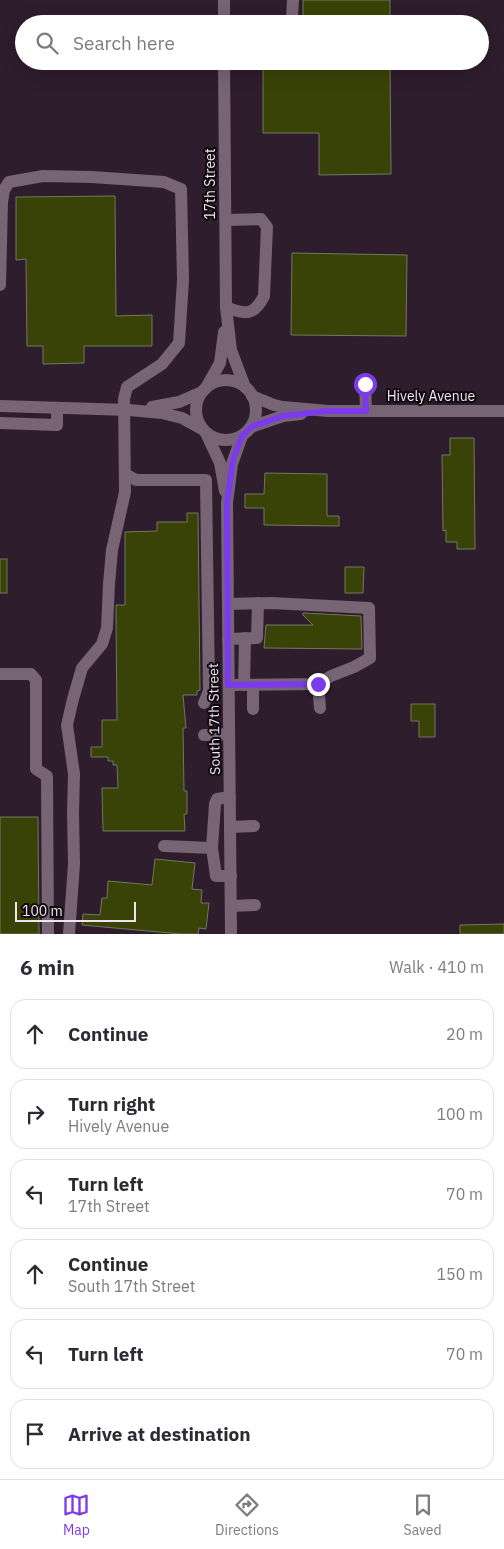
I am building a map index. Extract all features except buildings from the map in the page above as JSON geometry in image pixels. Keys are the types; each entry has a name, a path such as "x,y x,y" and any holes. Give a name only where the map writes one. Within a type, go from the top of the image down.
{"street":[{"path":"224,0 224,15"},
{"path":"292,15 293,0"},
{"name":"17th Street","path":"203,390 220,363 226,307 224,70"},
{"path":"0,285 0,218 4,190 9,182 43,176 92,176 164,182 181,190 183,280 179,343 162,364 127,388 124,399 126,410 124,492 110,567 107,628 102,644 82,668 68,726 74,774 74,864 69,934"},
{"path":"226,220 261,219 267,227 264,296 253,311 241,314 226,307"},
{"name":"17th Street","path":"226,307 231,350 248,391"},
{"path":"126,410 174,403 224,380 234,381 248,391 256,409 256,415 233,459 227,503"},
{"path":"365,384 366,411"},
{"path":"203,390 197,402 196,414 220,463 227,503"},
{"name":"Hively Avenue","path":"248,391 283,407 328,411 504,411"},
{"path":"0,406 126,410 174,415 190,421 216,439 222,440 229,440 246,432"},
{"path":"0,423 57,425 57,408"},
{"name":"Hively Avenue","path":"246,432 283,416 328,411"},
{"path":"125,474 136,480 206,480 209,691 204,703"},
{"name":"South 17th Street","path":"227,503 231,934"},
{"path":"208,576 227,576"},
{"path":"228,604 258,603 369,608 370,658 318,684 228,685"},
{"path":"228,639 257,638 258,603"},
{"path":"245,638 248,685 253,709"},
{"path":"0,674 31,674 36,680 36,769 48,776 48,934"},
{"path":"318,684 320,708"},
{"path":"204,735 229,734"},
{"path":"230,797 217,799 215,804 212,848 216,876 230,876"},
{"path":"230,827 254,826"},
{"path":"164,846 212,848"},
{"path":"231,906 254,906"}],"route":[{"path":"318,684 228,685 227,503 232,464 234,453 242,436 251,427 283,416 296,414 328,411 366,411 365,384"}]}
